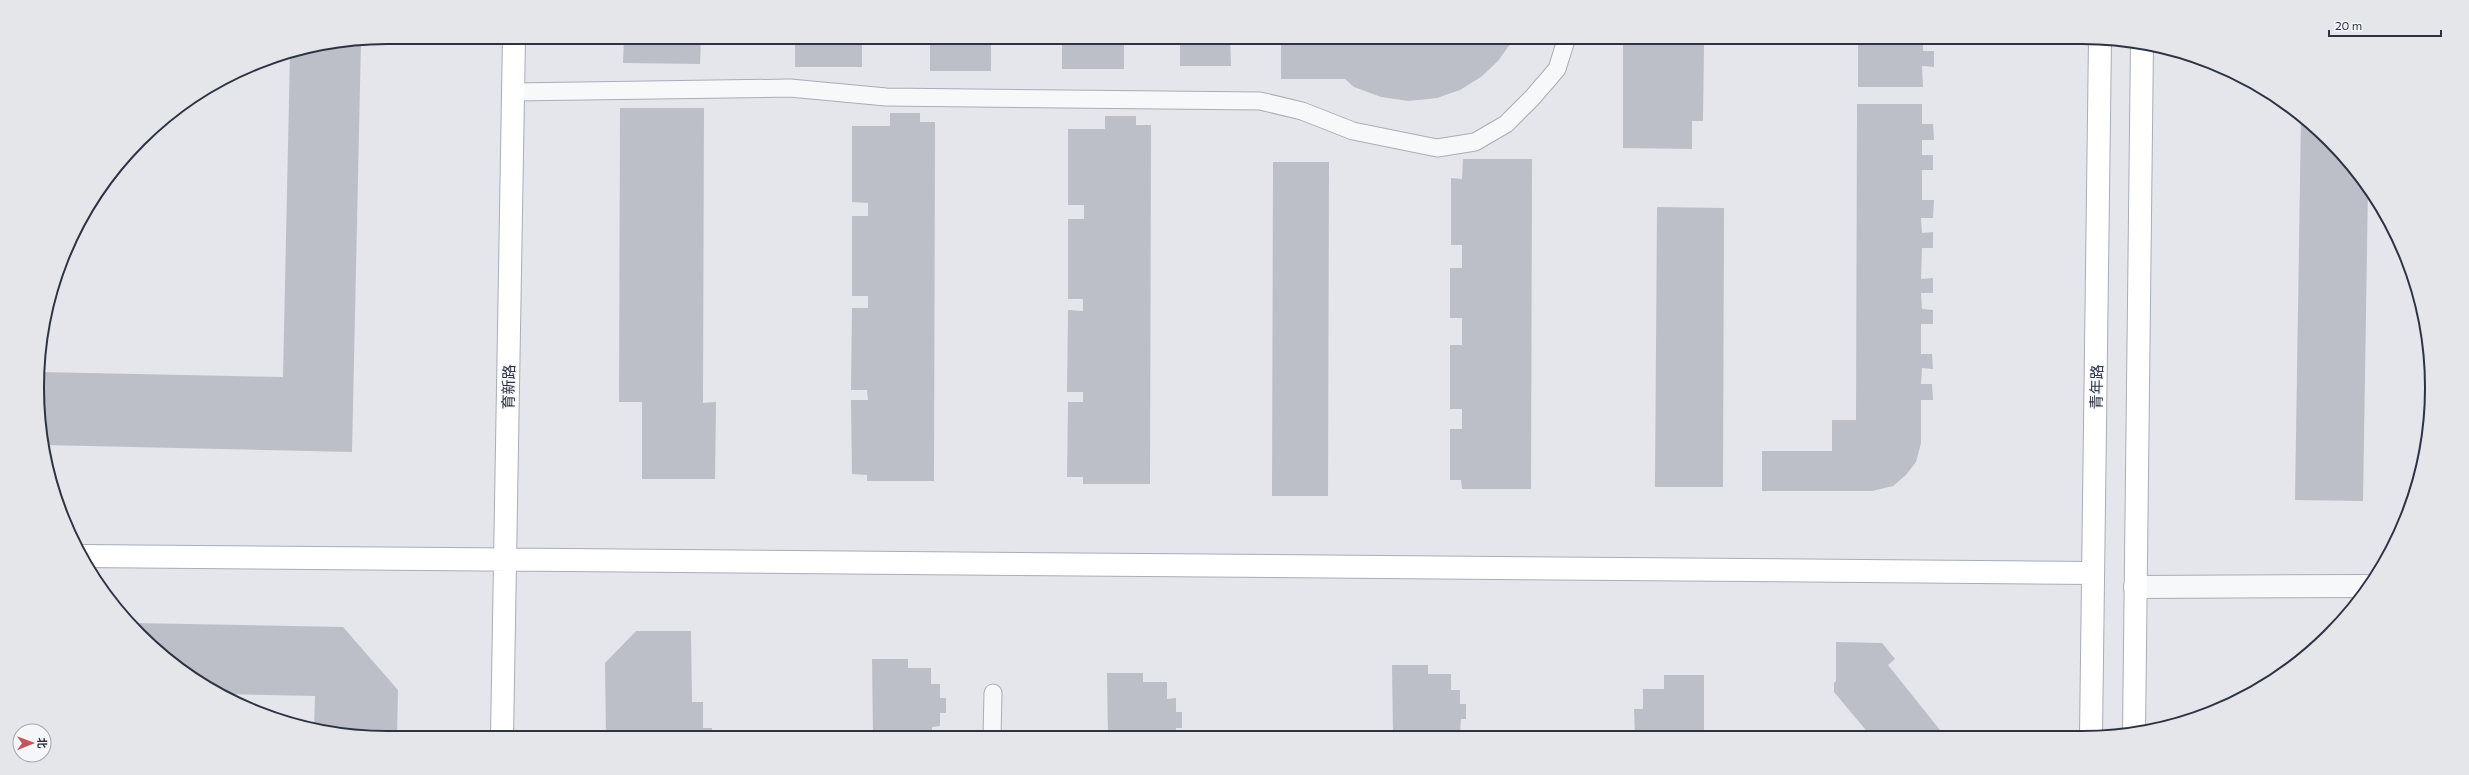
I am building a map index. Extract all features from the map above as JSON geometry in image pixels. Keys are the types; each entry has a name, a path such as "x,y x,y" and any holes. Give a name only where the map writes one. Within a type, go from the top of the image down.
{"street":[{"name":"育新路","path":"502,731 514,44"},
{"name":"青年路","path":"2091,731 2100,45"},
{"path":"2134,727 2142,50"},
{"path":"88,556 2093,572"},
{"path":"2135,587 2362,586"}],"lane":[{"path":"513,92 790,88 886,97 1260,101 1302,111 1353,131 1437,148 1475,142 1506,124 1557,69 1565,44"},
{"path":"992,731 993,693"}],"building":[{"path":"624,44 701,44 700,64 623,63"},
{"path":"795,44 862,44 862,67 795,67"},
{"path":"930,44 991,44 991,71 930,71"},
{"path":"1062,44 1124,44 1124,69 1062,69"},
{"path":"1180,44 1230,44 1231,66 1180,66"},
{"path":"1281,44 1510,44 1498,61 1481,77 1460,90 1437,98 1409,101 1381,97 1354,87 1345,79 1281,79"},
{"path":"1623,44 1704,45 1703,121 1692,121 1692,149 1623,148"},
{"path":"1858,44 1923,44 1923,51 1934,51 1934,67 1922,66 1923,87 1858,87"},
{"path":"361,45 352,452 49,445 45,410 45,372 283,377 290,58 320,51"},
{"path":"1857,104 1922,104 1922,124 1933,124 1934,140 1922,140 1922,155 1933,155 1933,170 1922,170 1922,200 1934,200 1933,218 1921,218 1922,233 1933,232 1933,248 1922,248 1921,279 1933,278 1933,293 1921,293 1922,309 1933,310 1933,324 1921,324 1921,354 1932,354 1933,369 1922,368 1921,384 1932,384 1933,400 1921,400 1921,443 1916,462 1906,475 1893,486 1872,491 1762,491 1762,451 1832,451 1832,420 1856,420"},
{"path":"620,108 704,108 703,403 716,402 715,479 642,479 642,402 619,402"},
{"path":"890,113 920,113 920,122 935,122 934,481 867,481 867,475 852,474 851,400 868,400 867,390 851,390 852,308 868,308 868,296 852,296 852,216 868,216 868,203 852,202 852,126 890,126"},
{"path":"1105,116 1136,116 1136,125 1151,125 1150,484 1083,484 1083,477 1067,477 1068,402 1083,402 1083,392 1067,392 1068,310 1083,311 1083,299 1068,299 1068,219 1084,219 1084,205 1068,205 1068,129 1105,129"},
{"path":"2301,123 2340,161 2368,198 2363,501 2295,500"},
{"path":"1463,159 1532,159 1531,489 1462,489 1461,480 1450,480 1450,429 1462,429 1462,409 1450,409 1450,345 1462,345 1462,318 1450,318 1450,268 1462,268 1462,245 1451,245 1451,178 1462,179"},
{"path":"1273,162 1329,162 1328,496 1272,496"},
{"path":"1657,207 1724,208 1723,487 1655,487"},
{"path":"138,623 343,627 398,690 397,731 343,728 314,723 315,696 233,694 178,660 161,646"},
{"path":"636,631 691,631 692,702 703,702 703,728 712,728 712,731 606,731 605,663"},
{"path":"1836,642 1882,643 1895,659 1888,665 1941,731 1867,731 1834,692 1834,683 1836,681"},
{"path":"872,659 908,659 908,668 931,668 931,684 940,684 940,698 946,698 946,713 940,713 940,726 932,727 932,731 873,731"},
{"path":"1392,665 1428,665 1428,674 1451,674 1451,690 1460,690 1460,704 1466,704 1466,719 1461,719 1460,731 1393,731"},
{"path":"1107,673 1143,673 1143,682 1167,682 1167,699 1176,698 1176,712 1182,712 1182,728 1176,728 1176,731 1108,731"},
{"path":"1664,675 1704,675 1704,731 1635,731 1634,709 1643,709 1643,689 1664,689"}]}
